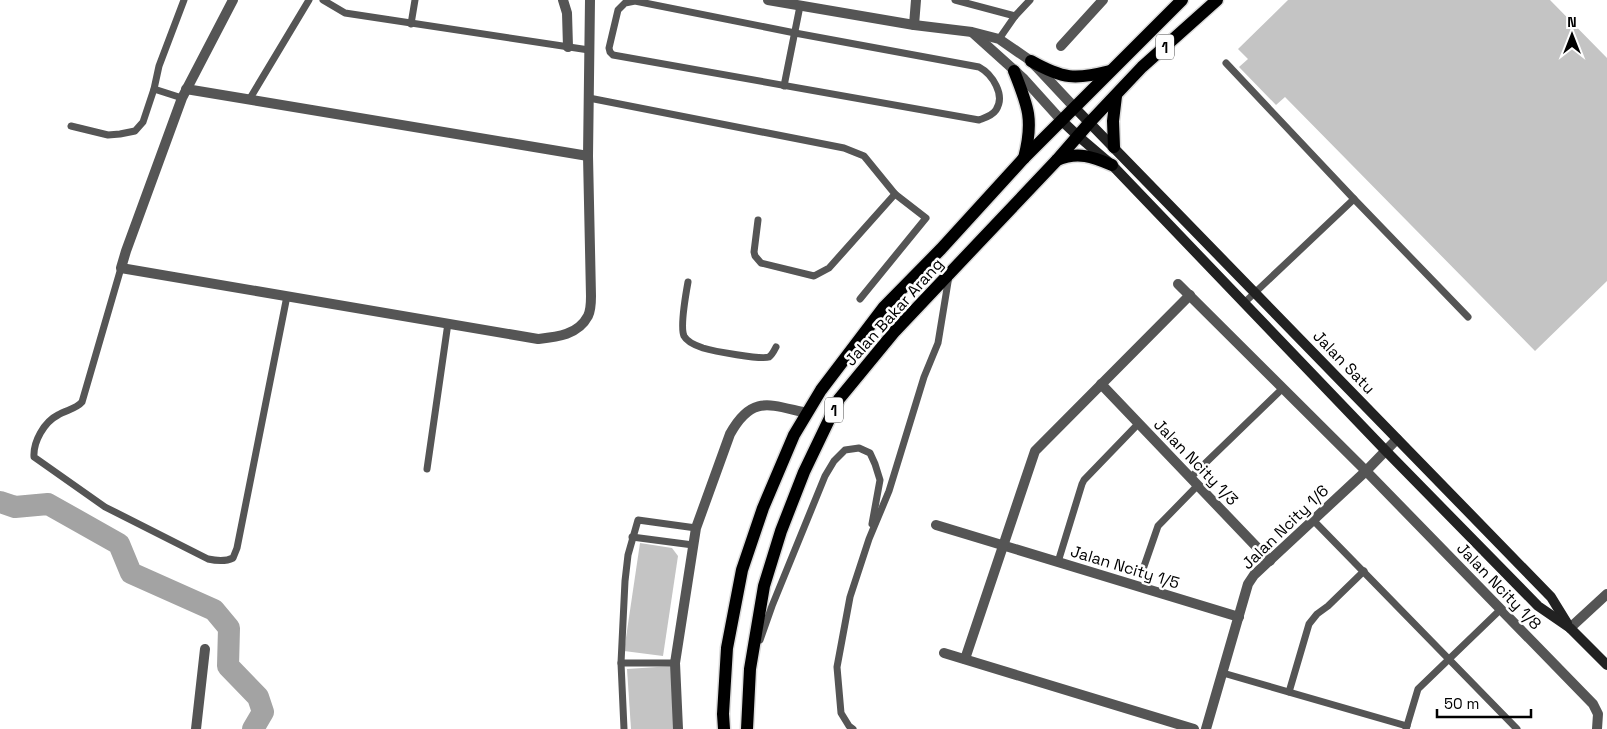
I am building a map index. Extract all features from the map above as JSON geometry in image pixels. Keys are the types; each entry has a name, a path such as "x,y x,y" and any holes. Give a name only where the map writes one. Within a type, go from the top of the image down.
{"main road":[{"name":"Jalan Bakar Arang","path":"724,729 723,714 727,648 742,570 763,508 794,435 821,390 884,307 941,249 1024,158 1182,0"},
{"name":"Jalan Bakar Arang","path":"747,729 750,669 764,586 781,531 804,472 839,399 895,331 1142,67 1217,0"},
{"path":"1031,61 1049,71 1068,77 1087,77 1110,71"},
{"path":"1014,70 1024,94 1029,115 1030,137 1024,158"},
{"path":"1114,146 1113,121 1116,96"},
{"name":"Jalan Satu","path":"1075,108 1551,597 1570,628"},
{"name":"Jalan Satu","path":"1062,120 1112,165 1385,450 1538,606 1570,628 1607,665"},
{"path":"1057,160 1071,156 1086,155 1112,165"}],"street":[{"path":"233,0 184,94 121,268 538,339 559,337 578,328 588,315 592,296 588,156 590,0"},
{"path":"563,0 566,12 568,47"},
{"path":"768,0 972,32 999,39 1031,61 1075,108"},
{"path":"914,24 916,0"},
{"path":"1061,46 1103,0"},
{"path":"972,32 1024,79 1062,120"},
{"path":"184,94 249,100 588,156"},
{"name":"Jalan Ncity 1/8","path":"1178,284 1366,470 1593,704 1598,714 1597,729"},
{"path":"965,659 1034,451 1190,296"},
{"name":"Jalan Ncity 1/3","path":"1101,384 1270,561"},
{"path":"678,729 675,663 693,545 696,528 730,434 737,421 747,411 760,406 773,406 807,413"},
{"name":"Jalan Ncity 1/6","path":"1206,729 1248,584 1254,575 1397,439"},
{"name":"Jalan Ncity 1/5","path":"936,525 1239,616"},
{"path":"1570,628 1607,594"},
{"path":"196,729 205,649"},
{"path":"944,653 1194,729"}],"lane":[{"path":"71,126 108,135 135,131 143,122 154,89 159,66 184,0"},
{"path":"249,100 310,0"},
{"path":"323,0 345,13 589,50"},
{"path":"411,24 415,0"},
{"path":"955,0 1015,16"},
{"path":"999,39 1015,16 1030,0"},
{"path":"635,1 795,33 979,67 984,70 996,86 999,99 996,111 979,120 613,55 609,48 618,10 625,3 635,1"},
{"path":"784,86 800,6"},
{"path":"1226,63 1468,317"},
{"path":"154,89 184,94"},
{"path":"588,98 844,148 864,156 895,194 926,218 860,299"},
{"path":"758,220 754,252 761,263 814,276 829,268 895,194"},
{"path":"1244,303 1354,199"},
{"path":"121,268 82,402 75,408 55,416 46,426 36,440 34,458 105,507 208,559 216,561 227,561 233,558 237,548 287,296"},
{"path":"853,729 841,713 837,667 850,598 869,539 889,491 924,377 938,343 949,275"},
{"path":"688,282 683,329 684,337 704,348 758,358 768,357 776,348"},
{"path":"427,469 448,323"},
{"path":"1140,575 1158,526 1194,481 1283,388"},
{"path":"1058,562 1084,480 1139,423"},
{"path":"750,669 772,606 825,476 834,461 846,450 858,448 870,453 880,480 869,539"},
{"path":"624,729 621,663 625,581 628,555 638,520 696,528"},
{"path":"1313,520 1517,729"},
{"path":"632,537 693,545"},
{"path":"1289,692 1309,624 1317,614 1328,606 1364,571"},
{"path":"1222,673 1407,727 1418,689 1501,609"},
{"path":"621,663 675,663"}],"building":[{"path":"1288,0 1550,0 1607,58 1607,281 1535,351 1285,97 1276,105 1239,67 1248,59 1238,49"},
{"path":"640,543 672,548 678,556 663,656 624,651"},
{"path":"672,666 676,729 631,729 627,669"}],"waterway":[{"path":"0,502 15,507 48,504 119,544 131,573 214,610 229,628 228,666 258,697 263,712 253,729"}]}
